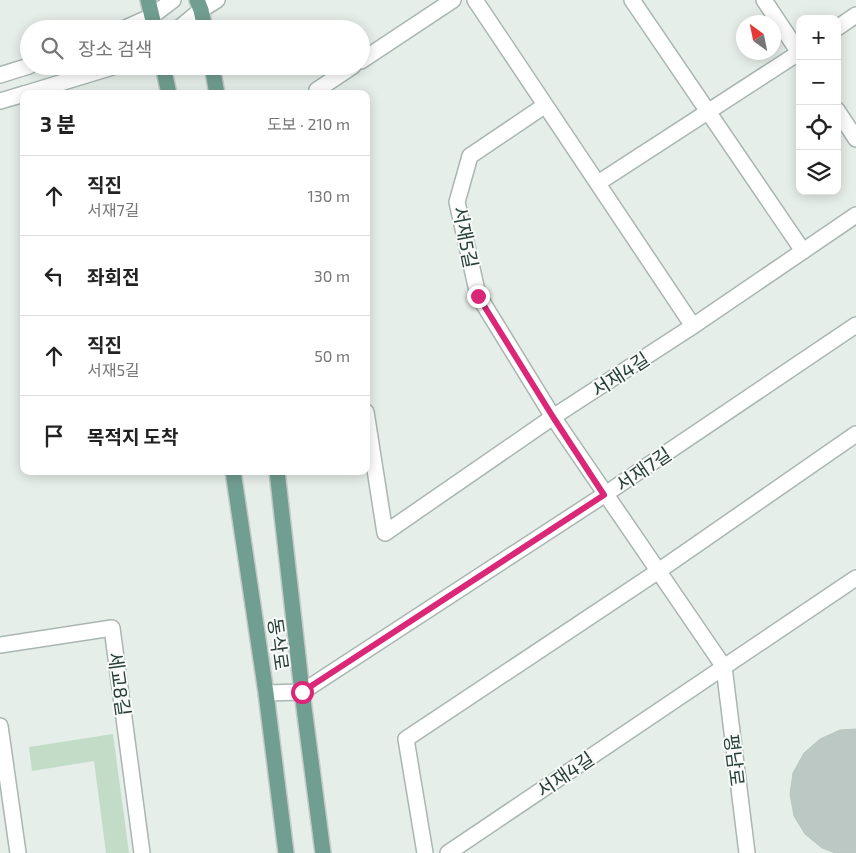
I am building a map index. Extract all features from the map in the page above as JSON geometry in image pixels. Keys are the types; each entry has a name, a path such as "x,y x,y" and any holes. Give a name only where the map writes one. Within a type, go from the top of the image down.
{"main road":[{"path":"148,0 153,20"},
{"path":"199,5 203,20"},
{"path":"165,75 168,90"},
{"path":"214,75 216,90"},
{"name":"동삭로","path":"234,475 266,693 286,853"},
{"name":"동삭로","path":"277,475 302,692 323,853"}],"street":[{"path":"155,20 173,0"},
{"path":"186,20 199,5 217,0"},
{"path":"370,55 452,0"},
{"path":"475,0 544,106 598,183 693,326"},
{"path":"632,0 803,251"},
{"path":"764,0 796,48"},
{"path":"841,25 856,16"},
{"path":"598,183 796,55"},
{"path":"0,75 20,69"},
{"path":"37,90 86,75"},
{"path":"317,90 340,75"},
{"path":"0,101 20,95"},
{"name":"서재5길","path":"544,106 470,156 457,202 478,296 604,495 724,667"},
{"path":"841,116 856,139"},
{"name":"서재4길","path":"370,437 385,533 553,417 693,326 856,215"},
{"name":"서재7길","path":"302,692 604,495 856,325"},
{"path":"424,853 406,739 657,572 856,434"},
{"name":"서재4길","path":"448,853 856,578"},
{"name":"세교8길","path":"0,645 112,628 142,853"},
{"name":"평남로","path":"724,667 747,853"},
{"path":"266,693 302,692"},
{"path":"0,726 18,853"}],"green space":[{"path":"113,734 129,853 106,853 94,761 32,771 29,747"}],"building":[{"path":"856,729 856,853 835,853 822,848 805,834 794,816 790,794 793,773 804,753 820,739 840,730"}],"route":[{"path":"302,692 604,495 478,296"}]}
